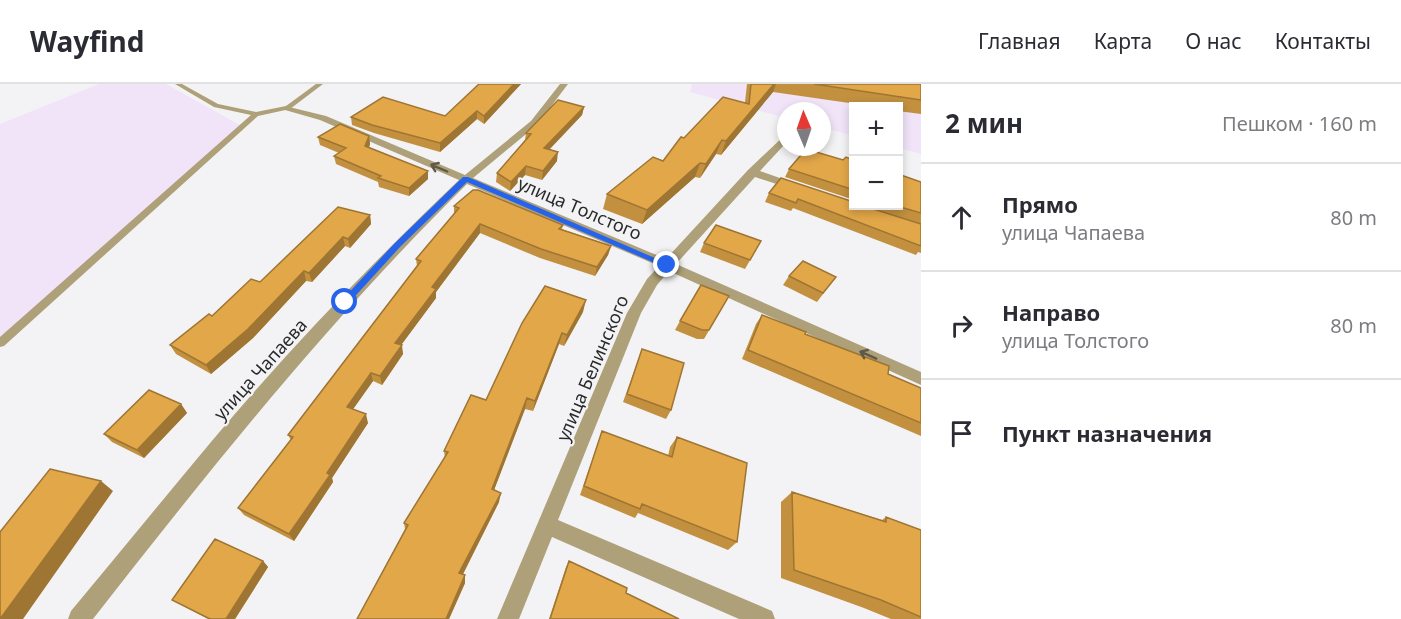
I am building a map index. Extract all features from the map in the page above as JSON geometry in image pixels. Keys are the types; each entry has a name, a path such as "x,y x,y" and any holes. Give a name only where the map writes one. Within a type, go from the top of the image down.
{"street":[{"name":"улица Чапаева","path":"79,619 218,446 397,246 466,179 534,123 564,84"},
{"name":"улица Толстого","path":"288,108 323,118 667,265 921,380"},
{"name":"улица Белинского","path":"508,619 634,313 652,282 777,146"},
{"path":"752,172 809,192"},
{"path":"547,525 764,619"}],"lane":[{"path":"177,84 216,105 256,114 288,108 320,84"},
{"path":"0,343 256,114"}],"shaded area":[{"path":"99,84 166,84 240,125 0,338 0,124"},
{"path":"692,84 921,84 921,154 903,149 903,102 849,102 849,135 831,130 831,102 777,102 777,116 690,92"}],"building":[{"path":"479,84 514,84 484,116 477,111 440,143 351,117 383,97 445,116"},
{"path":"751,84 774,84 726,141 722,140 706,164 700,163 647,210 607,194 653,157 663,161 681,137 684,138 723,97 749,104"},
{"path":"814,84 921,84 921,100"},
{"path":"558,100 584,107 544,148 558,152 543,171 526,166 511,182 497,173 531,134 526,133"},
{"path":"340,124 369,136 365,146 428,171 409,188 378,178 381,176 334,156 346,148 318,137"},
{"path":"800,156 830,156 843,160 846,157 849,158 849,188 789,169"},
{"path":"903,176 921,182 921,213 903,208"},
{"path":"781,178 849,200 849,210 877,210 921,224 921,246 798,199 796,203 769,193"},
{"path":"473,190 478,190 563,225 559,229 611,246 597,267 541,249 480,224 432,287 436,289 395,343 402,345 380,376 371,373 347,407 366,414 327,473 330,475 289,534 238,508 293,437 288,435 421,261 416,259 459,208 454,206"},
{"path":"338,207 370,215 348,239 343,237 309,273 304,271 248,329 206,365 170,345 209,314 212,316 251,279 260,282"},
{"path":"716,225 761,241 750,260 704,243"},
{"path":"803,261 836,277 823,293 789,276"},
{"path":"701,285 729,296 709,330 702,330 680,321"},
{"path":"545,286 586,300 567,335 562,333 535,401 527,398 492,489 501,493 459,573 465,575 446,619 357,619 408,525 404,523 448,452 444,451 471,395 486,400 522,323"},
{"path":"762,315 889,366 888,374 921,388 921,423 748,350"},
{"path":"642,349 684,363 671,410 627,394"},
{"path":"149,390 181,404 137,450 104,434"},
{"path":"602,431 672,457 677,437 747,463 737,542 642,504 640,509 584,486"},
{"path":"50,469 101,481 0,619 0,532"},
{"path":"792,492 886,522 886,517 921,530 921,617 881,600 794,570"},
{"path":"215,539 263,561 226,619 210,619 172,600"},
{"path":"569,561 627,588 626,593 679,619 550,619"}],"route":[{"path":"345,302 397,246 466,179 667,265"}]}
